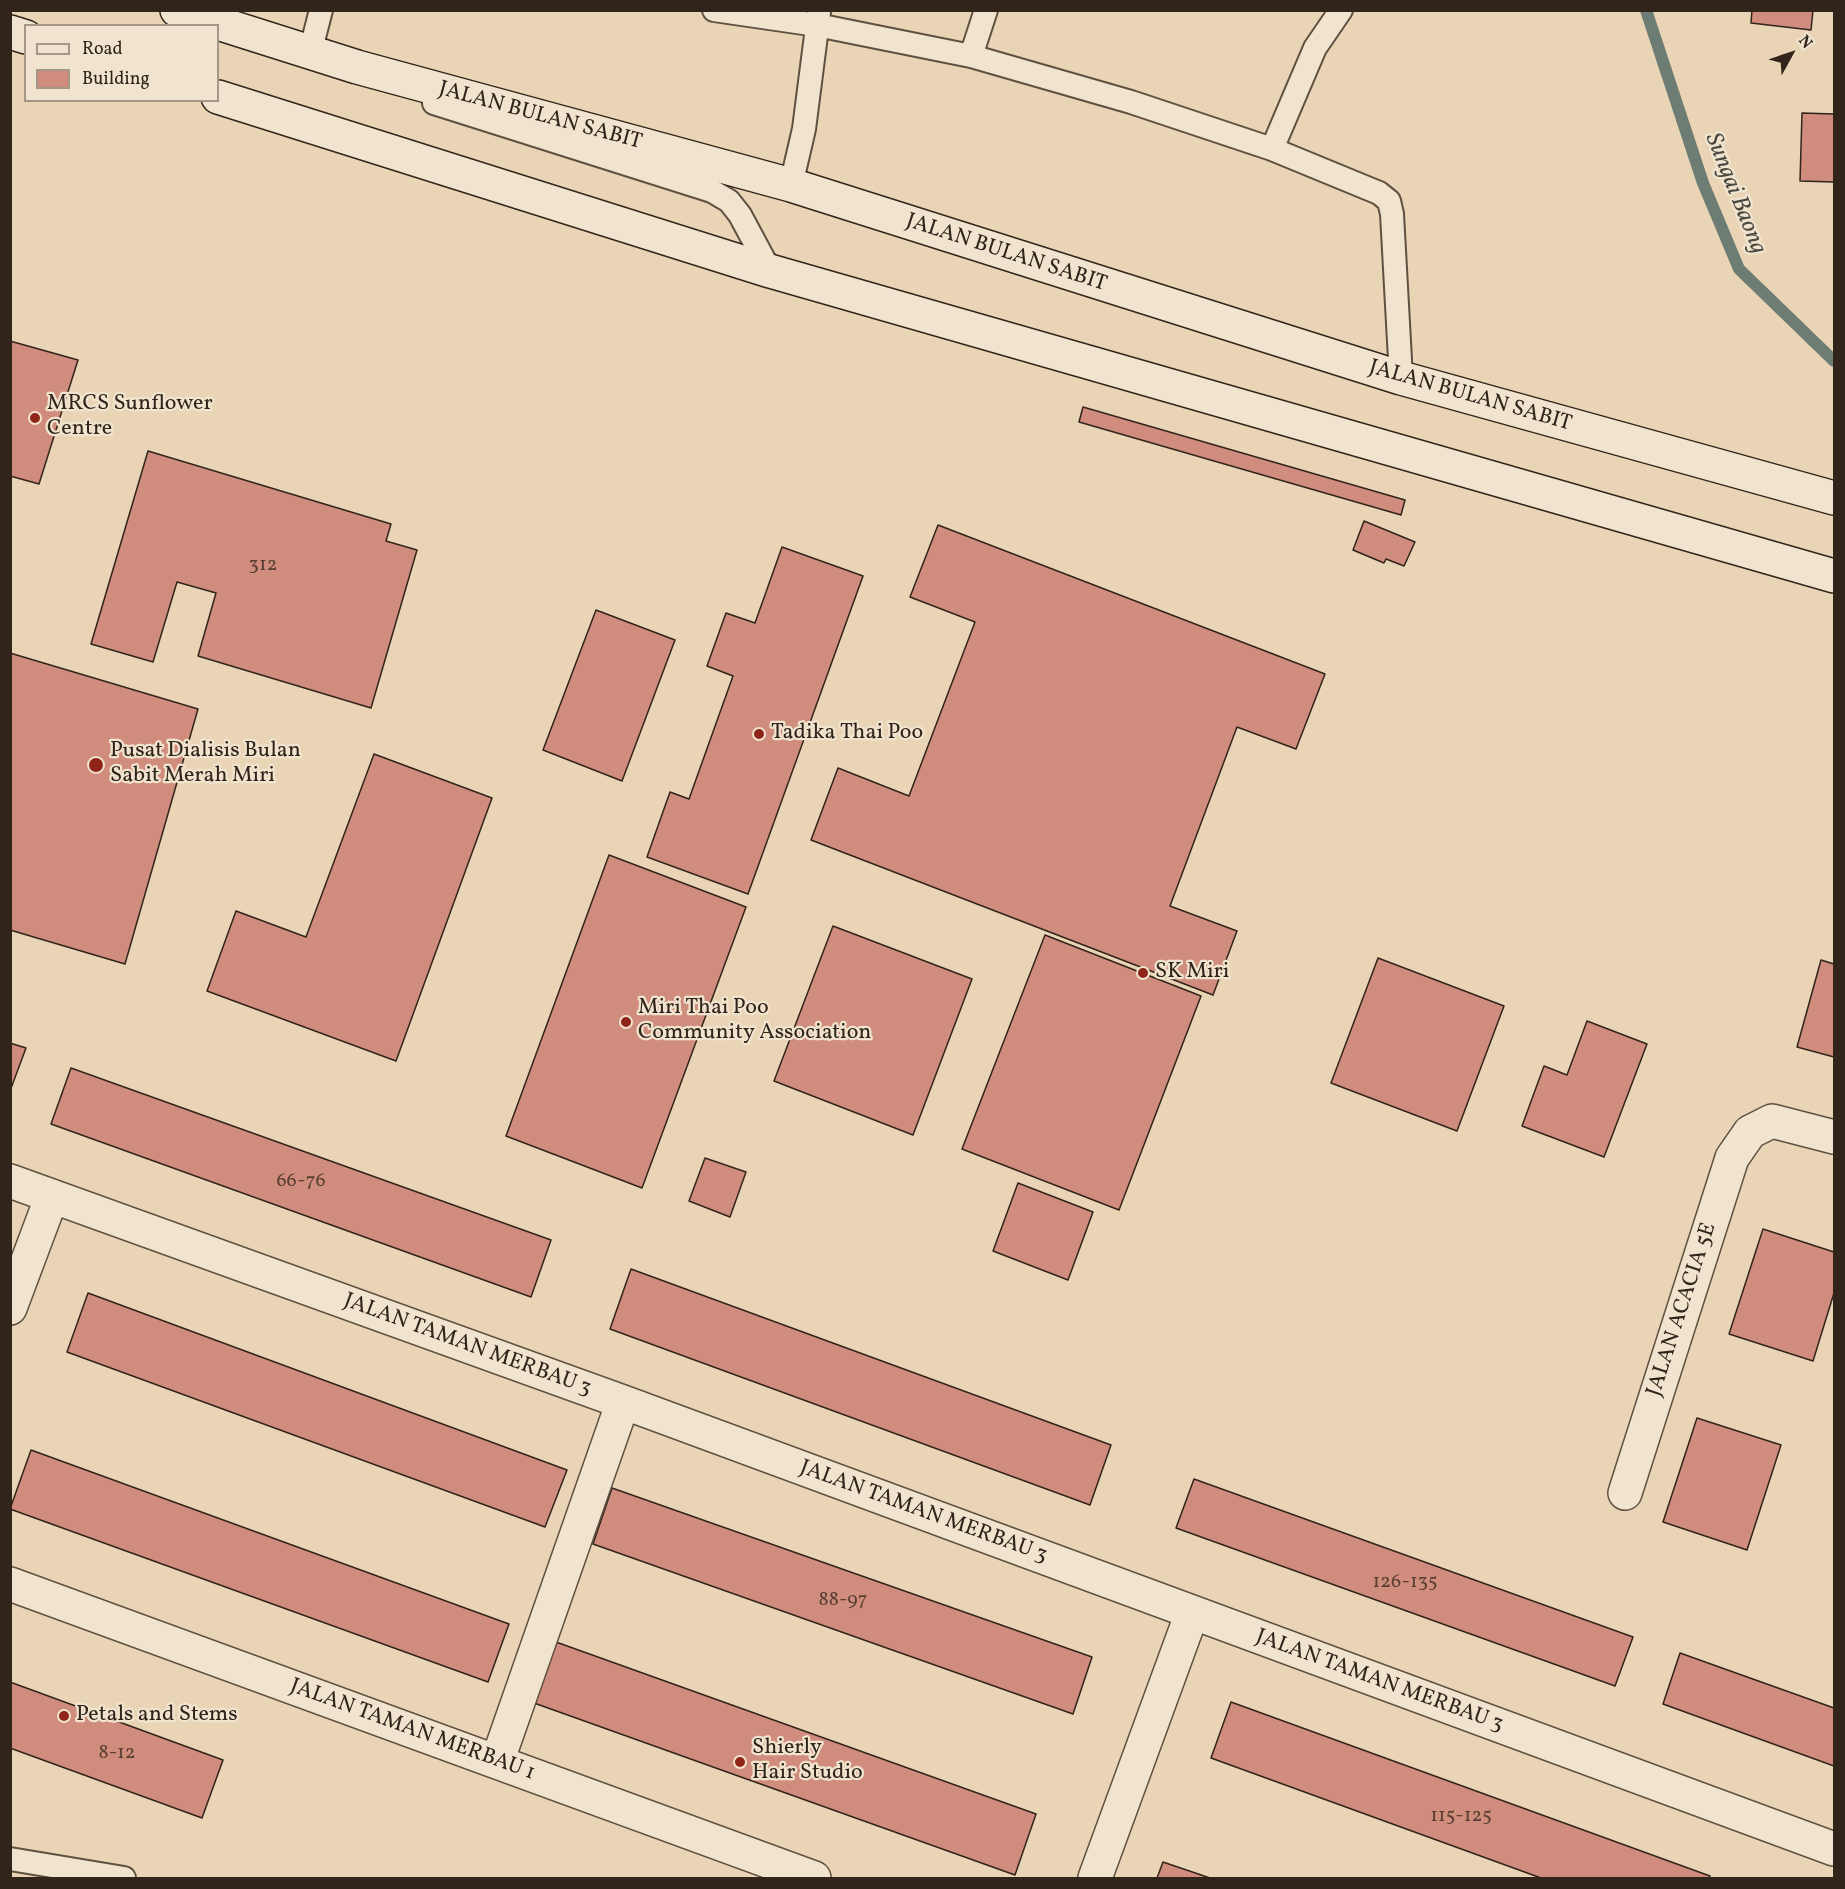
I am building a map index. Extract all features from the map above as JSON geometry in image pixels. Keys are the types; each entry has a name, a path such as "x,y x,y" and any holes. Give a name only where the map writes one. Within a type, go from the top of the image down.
{"street":[{"name":"JALAN BULAN SABIT","path":"177,10 357,67 791,185 1401,378 1834,498"},
{"path":"219,97 770,271 1834,576"},
{"name":"JALAN ACACIA 5E","path":"1625,1493 1732,1158 1750,1132 1772,1121 1834,1137"},
{"name":"JALAN TAMAN MERBAU 3","path":"10,1181 623,1402 1834,1849"},
{"path":"10,1308 52,1196"},
{"path":"497,1762 623,1402"},
{"name":"JALAN TAMAN MERBAU 1","path":"10,1584 814,1878"},
{"path":"1095,1878 1192,1613"}],"lane":[{"path":"310,53 321,10"},
{"path":"714,10 818,18 971,56 1131,102 1272,149 1379,193 1389,201 1392,214 1401,378"},
{"path":"971,56 986,10"},
{"path":"1272,149 1315,48 1341,10"},
{"path":"791,185 804,129 818,18"},
{"path":"357,67 393,87 446,108 712,191 729,201 740,215 770,271"},
{"path":"10,1859 124,1878"}],"building":[{"path":"1752,10 1813,10 1811,30 1751,23"},
{"path":"1802,113 1834,114 1834,182 1800,181"},
{"name":"MRCS Sunflower Centre","path":"10,341 78,360 39,484 10,476"},
{"path":"1083,407 1405,500 1401,515 1079,422"},
{"path":"148,451 391,524 386,541 417,550 371,708 198,656 216,593 177,582 153,662 91,644"},
{"path":"1364,521 1415,542 1404,566 1386,559 1384,563 1353,550"},
{"path":"938,525 1325,674 1296,749 1237,727 1170,906 1237,931 1213,995 811,840 838,768 909,796 975,622 910,597"},
{"name":"Tadika Thai Poo","path":"782,547 863,576 748,894 647,857 670,792 689,799 733,676 707,666 726,613 755,623"},
{"path":"596,610 675,640 622,781 543,750"},
{"name":"Pusat Dialisis Bulan Sabit Merah Miri","path":"10,653 198,709 125,964 10,930"},
{"path":"374,754 492,798 396,1061 207,991 236,911 306,937"},
{"name":"Miri Thai Poo Community Association","path":"609,855 746,907 642,1188 506,1136"},
{"path":"833,926 972,979 913,1135 774,1081"},
{"path":"1045,935 1201,996 1119,1210 962,1149"},
{"path":"1378,958 1504,1006 1457,1131 1331,1083"},
{"path":"1821,960 1834,964 1834,1057 1797,1047"},
{"path":"1587,1021 1647,1044 1604,1157 1522,1126 1544,1066 1567,1075"},
{"path":"10,1043 26,1048 10,1091"},
{"path":"71,1068 551,1240 531,1297 51,1124"},
{"path":"705,1158 746,1172 730,1217 689,1201"},
{"path":"1018,1183 1093,1212 1068,1280 993,1251"},
{"path":"1763,1229 1834,1252 1834,1293 1813,1361 1729,1334"},
{"path":"631,1269 1111,1445 1090,1505 610,1329"},
{"path":"88,1293 567,1470 545,1527 67,1352"},
{"path":"1697,1418 1781,1445 1747,1550 1663,1522"},
{"path":"31,1450 509,1624 488,1682 10,1509"},
{"path":"1194,1479 1633,1637 1615,1686 1176,1528"},
{"path":"612,1488 1092,1657 1073,1714 593,1544"},
{"path":"556,1642 1036,1814 1015,1875 534,1703"},
{"path":"1680,1653 1834,1708 1834,1766 1663,1704"},
{"path":"10,1682 223,1760 202,1818 10,1748"},
{"path":"1231,1702 1710,1876 1709,1878 1541,1878 1211,1758"},
{"path":"1163,1862 1210,1878 1157,1878"}],"waterway":[{"name":"Sungai Baong","path":"1646,10 1703,183 1739,269 1834,361"}],"place":[{"name":"MRCS Sunflower Centre","path":"35,418"},
{"name":"Tadika Thai Poo","path":"759,734"},
{"name":"Pusat Dialisis Bulan Sabit Merah Miri","path":"96,765"},
{"name":"SK Miri","path":"1143,973"},
{"name":"Miri Thai Poo Community Association","path":"626,1022"},
{"name":"Petals and Stems","path":"64,1716"},
{"name":"Shierly Hair Studio","path":"740,1762"}]}
